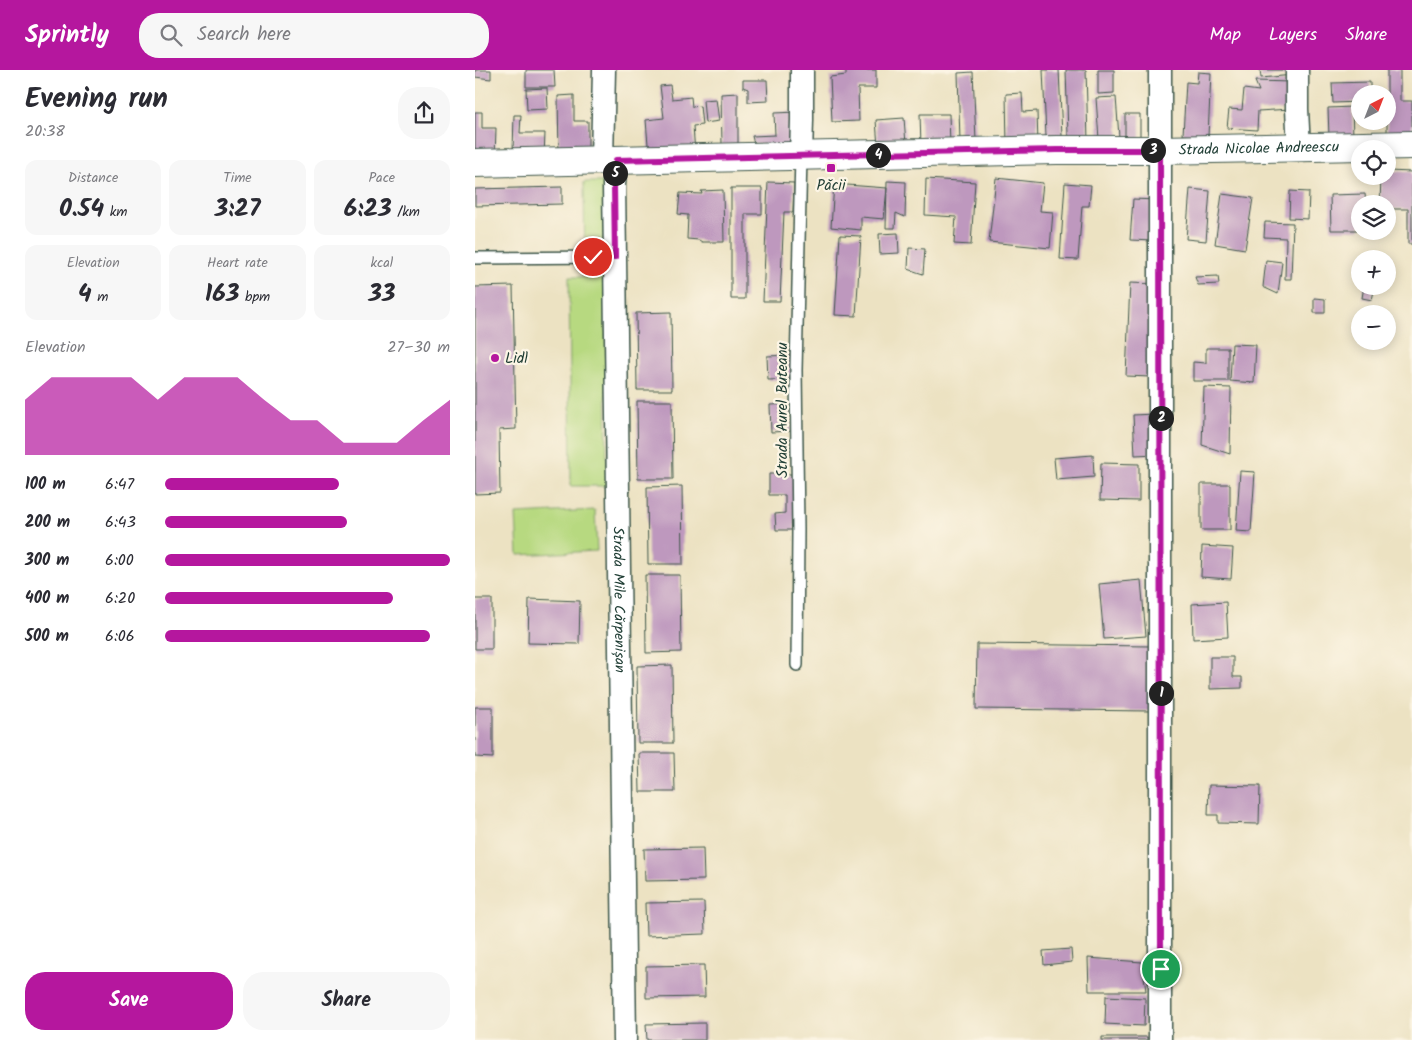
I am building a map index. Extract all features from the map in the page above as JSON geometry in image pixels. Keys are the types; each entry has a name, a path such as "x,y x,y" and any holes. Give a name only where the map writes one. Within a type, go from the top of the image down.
{"main road":[{"name":"Strada Nicolae Andreescu","path":"475,163 1057,150 1412,145"}],"street":[{"name":"Strada Mile Cărpenișan","path":"604,70 609,160 614,185 625,1040"},
{"path":"801,156 802,70"},
{"path":"1160,1040 1161,70"},
{"path":"1297,70 1299,148"}],"lane":[{"name":"Strada Aurel Buteanu","path":"797,665 796,370 801,156"},
{"path":"475,258 615,257"}],"green space":[{"path":"584,182 605,182 607,486 571,486 569,277 585,277"},
{"path":"595,510 597,551 518,555 516,514"}],"building":[{"path":"475,70 491,70 491,79 475,77"},
{"path":"526,70 554,70 555,87 526,87"},
{"path":"846,70 876,70 876,88 858,88 859,121 832,122 830,77 846,75"},
{"path":"1043,70 1059,70 1062,136 1046,136"},
{"path":"1066,70 1086,70 1088,141 1068,135"},
{"path":"1098,70 1114,70 1114,93 1098,94"},
{"path":"1260,70 1293,70 1293,75 1261,78"},
{"path":"1387,70 1400,70 1400,101 1412,101 1412,137 1387,137 1387,130 1396,130 1396,85 1387,85"},
{"path":"973,72 976,141 960,142 958,73"},
{"path":"1198,72 1211,73 1208,136 1183,135 1186,82 1197,83"},
{"path":"743,80 767,80 768,101 748,102 748,89 743,87"},
{"path":"1255,81 1291,82 1291,109 1258,111 1257,130 1227,128 1229,109 1242,110 1244,89 1259,91"},
{"path":"1370,82 1370,85 1351,85 1351,102 1333,103 1332,83"},
{"path":"670,85 672,99 691,97 692,107 700,106 702,125 693,126 695,153 649,157 646,120 664,118 660,86"},
{"path":"547,88 548,109 527,110 526,89"},
{"path":"738,93 738,145 722,145 721,94"},
{"path":"1022,93 1023,112 1037,111 1038,145 1007,146 1006,94"},
{"path":"574,95 574,121 588,121 588,155 559,155 558,96"},
{"path":"1116,97 1119,137 1099,139 1096,98"},
{"path":"716,99 719,121 705,123 703,100"},
{"path":"1351,107 1351,130 1353,130 1353,136 1329,137 1328,108"},
{"path":"475,112 482,112 482,128 496,128 495,157 475,156"},
{"path":"796,112 797,149 754,144 752,136 775,135 774,113"},
{"path":"920,114 949,114 950,146 921,146"},
{"path":"1125,114 1140,114 1140,141 1125,141"},
{"path":"514,115 521,115 520,133 545,133 544,156 513,151"},
{"path":"904,118 906,144 878,147 876,120"},
{"path":"1396,171 1412,172 1412,244 1408,244 1408,209 1396,209 1396,195 1380,195 1381,185 1396,185"},
{"path":"996,178 1043,183 1040,211 1053,212 1050,248 989,242"},
{"path":"926,179 975,182 971,245 954,244 956,217 925,215"},
{"path":"887,181 906,182 905,217 896,213 895,228 886,228"},
{"path":"768,182 794,183 793,212 784,212 780,301 763,301"},
{"path":"1065,183 1091,185 1089,206 1082,206 1078,260 1060,259"},
{"path":"834,184 887,188 884,219 861,217 861,230 831,227"},
{"path":"562,187 562,204 475,206 475,189"},
{"path":"731,188 762,188 762,214 745,214 745,299 731,299"},
{"path":"1190,189 1210,191 1206,241 1186,239"},
{"path":"723,190 724,242 702,242 687,239 688,215 678,214 680,193 702,194 701,191"},
{"path":"1290,191 1309,192 1308,219 1289,218"},
{"path":"1222,194 1253,198 1245,249 1215,244"},
{"path":"1365,194 1351,195 1351,230 1331,230 1330,195"},
{"path":"1133,199 1156,200 1153,241 1130,240"},
{"path":"1265,222 1293,223 1291,279 1285,279 1286,238 1264,237"},
{"path":"898,233 899,253 880,254 879,234"},
{"path":"840,235 861,236 856,316 835,315"},
{"path":"909,248 925,249 923,274 908,269"},
{"path":"1266,260 1282,262 1278,294 1263,287"},
{"path":"1218,276 1219,284 1198,285 1195,277"},
{"path":"1130,283 1155,284 1151,377 1126,376"},
{"name":"Lidl","path":"513,286 516,429 499,430 500,493 475,494 475,287"},
{"path":"1362,295 1373,295 1372,300 1362,298"},
{"path":"1314,298 1325,299 1325,313 1314,313"},
{"path":"671,312 672,390 637,390 636,313"},
{"path":"1232,344 1256,345 1254,383 1230,381"},
{"path":"1206,348 1228,348 1228,381 1193,381 1193,362 1206,363"},
{"path":"791,355 792,379 768,380 767,356"},
{"path":"1204,387 1231,388 1230,454 1202,445"},
{"path":"637,401 672,401 673,479 638,479"},
{"path":"790,404 791,431 771,432 770,405"},
{"path":"1154,414 1157,454 1135,455 1133,415"},
{"path":"1093,455 1094,477 1056,480 1054,458"},
{"path":"1101,463 1139,464 1139,501 1100,500"},
{"path":"1240,471 1255,472 1251,532 1236,531"},
{"path":"769,474 795,474 795,530 776,530 775,514 785,513 785,495 769,495"},
{"path":"1201,484 1230,484 1230,530 1201,530"},
{"path":"682,486 683,564 648,564 647,487"},
{"path":"1202,546 1233,548 1231,579 1201,577"},
{"path":"645,575 680,575 681,652 646,653"},
{"path":"1141,580 1146,636 1104,639 1099,584"},
{"path":"475,599 492,599 492,649 475,649"},
{"path":"529,599 580,601 579,644 528,643"},
{"path":"1226,602 1228,637 1193,639 1192,604"},
{"path":"977,644 1151,646 1151,711 976,709"},
{"path":"1210,657 1233,657 1233,677 1242,677 1242,688 1210,689"},
{"path":"672,665 673,743 638,743 637,666"},
{"path":"475,707 493,707 493,758 475,757"},
{"path":"639,753 674,753 675,792 640,792"},
{"path":"1209,785 1260,786 1259,824 1218,823 1218,815 1208,815"},
{"path":"703,848 704,880 645,881 644,849"},
{"path":"704,902 705,934 646,936 645,903"},
{"path":"1071,949 1072,962 1044,965 1043,951"},
{"path":"1088,958 1142,962 1146,991 1089,991"},
{"path":"704,965 705,997 646,998 646,966"},
{"path":"1106,996 1145,998 1144,1026 1105,1024"},
{"path":"705,1023 705,1040 647,1040 646,1024"},
{"path":"1102,1037 1147,1037 1147,1040 1102,1040"}],"place":[{"name":"Păcii","path":"831,168"},
{"name":"Lidl","path":"495,358"}],"route":[{"path":"593,257 615,257 614,185 616,160 1057,150 1160,150 1161,969"}]}
